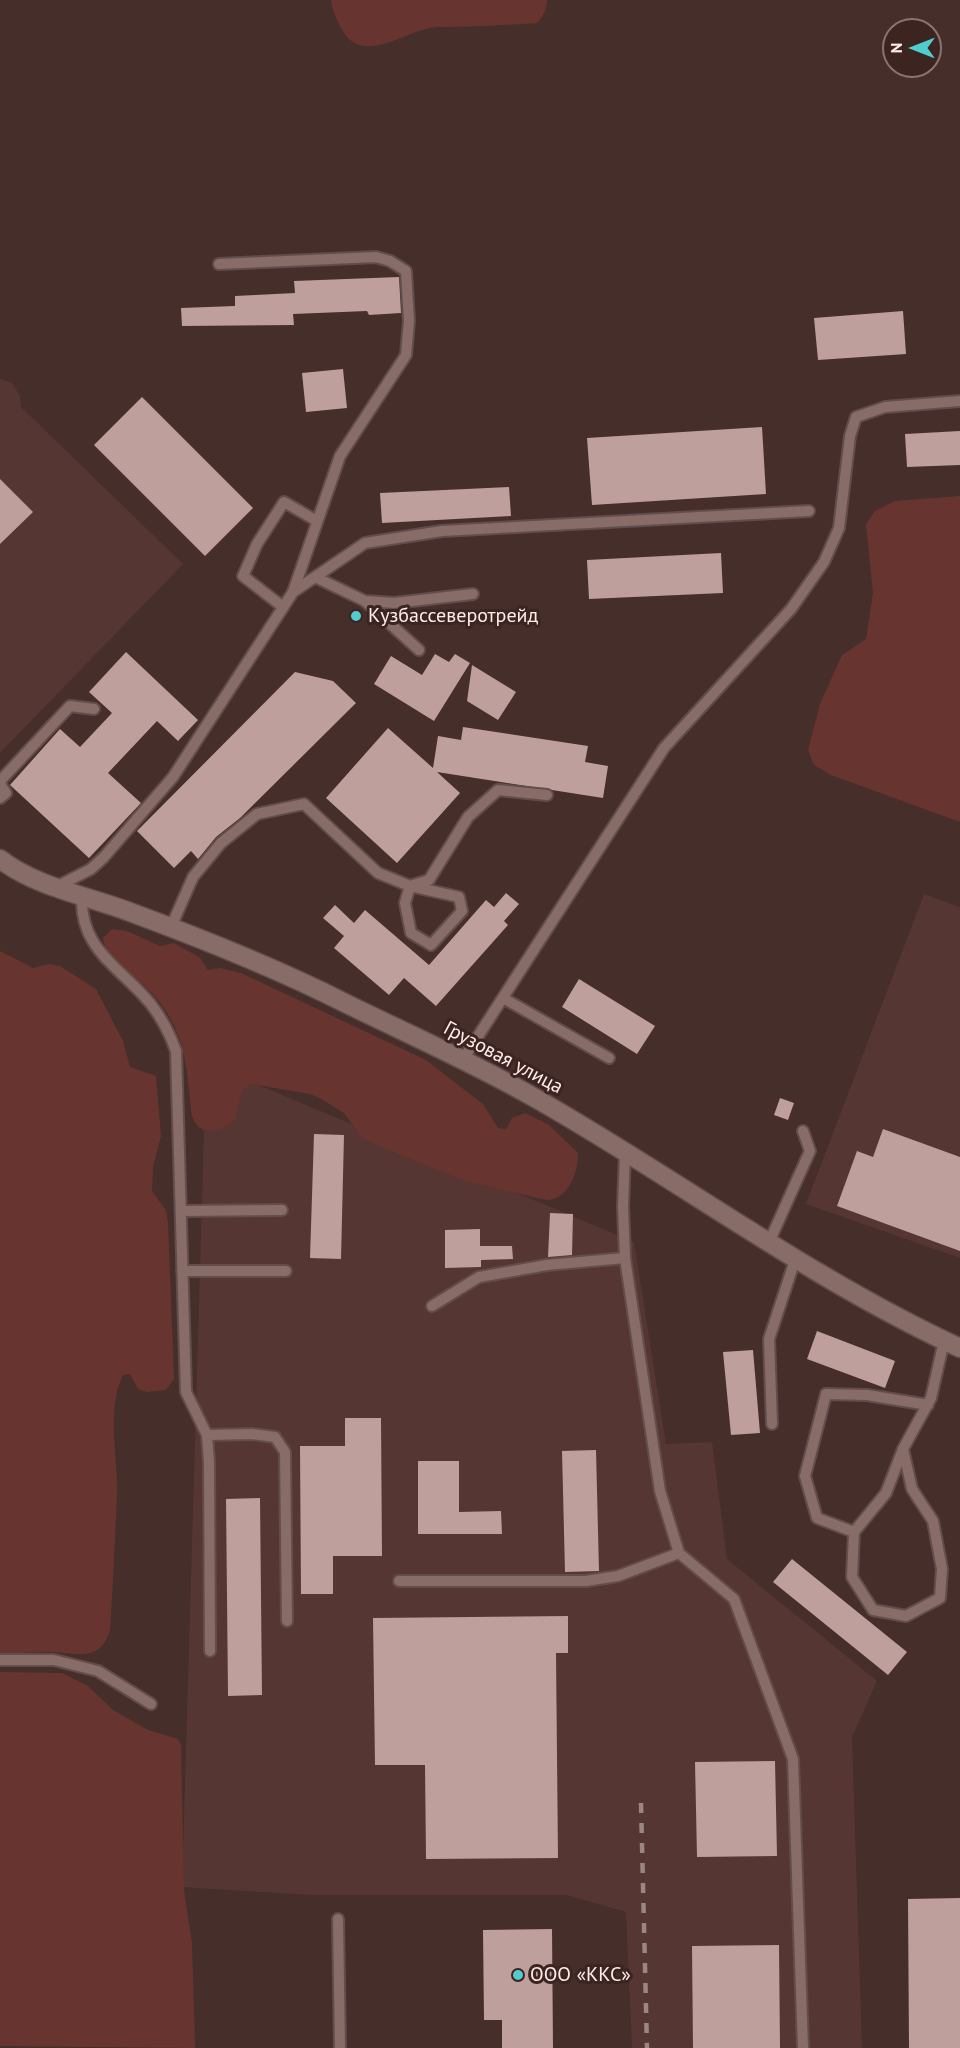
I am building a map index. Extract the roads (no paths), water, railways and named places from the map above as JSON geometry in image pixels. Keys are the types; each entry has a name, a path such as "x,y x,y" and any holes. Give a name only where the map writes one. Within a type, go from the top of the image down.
{"street":[{"name":"Грузовая улица","path":"0,859 17,870 171,927 342,1001 533,1097 770,1240 795,1260 878,1308 952,1345"}],"lane":[{"path":"56,886 91,868 104,857 173,777 293,592 340,456 406,355 409,321 406,271 390,261 376,257 219,264"},
{"path":"462,1061 664,748 790,609 824,562 839,528 850,436 856,417 885,407 960,401"},
{"path":"283,607 243,576 257,544 284,502 317,521"},
{"path":"293,592 365,543 442,531 809,511"},
{"path":"315,577 365,601 419,650"},
{"path":"365,601 394,603 473,594"},
{"path":"0,798 6,793 0,783 70,706 94,709"},
{"path":"411,886 429,880 468,817 498,790 547,795"},
{"path":"171,927 193,877 221,843 257,814 304,804 378,873 411,886 459,897 462,911 431,945 411,933 405,903 411,886"},
{"path":"82,895 81,914 84,929 98,949 151,1003 167,1027 176,1051 186,1392 207,1435 210,1651"},
{"path":"503,998 609,1058"},
{"path":"770,1240 810,1151 803,1131"},
{"path":"625,1153 623,1206 625,1258 660,1491 679,1552 734,1599 793,1759 803,2048"},
{"path":"181,1211 282,1210"},
{"path":"432,1306 479,1277 546,1265 625,1258"},
{"path":"772,1424 769,1339 795,1260"},
{"path":"182,1271 286,1271"},
{"path":"903,1449 912,1488 933,1521 942,1569 940,1598 906,1616 873,1610 852,1577 854,1532 886,1493 903,1449 928,1405 952,1345"},
{"path":"854,1532 817,1518 805,1476 826,1394 867,1395 928,1405"},
{"path":"207,1435 252,1434 275,1437 285,1452 287,1621"},
{"path":"399,1581 586,1581 618,1576 679,1552"},
{"path":"0,1660 54,1660 98,1671 151,1704"},
{"path":"339,1919 340,2048"}],"railway":[{"path":"641,1803 647,2048"}],"place":[{"name":"Кузбассеверотрейд","path":"356,616"},
{"name":"ООО «ККС»","path":"518,1975"}]}
